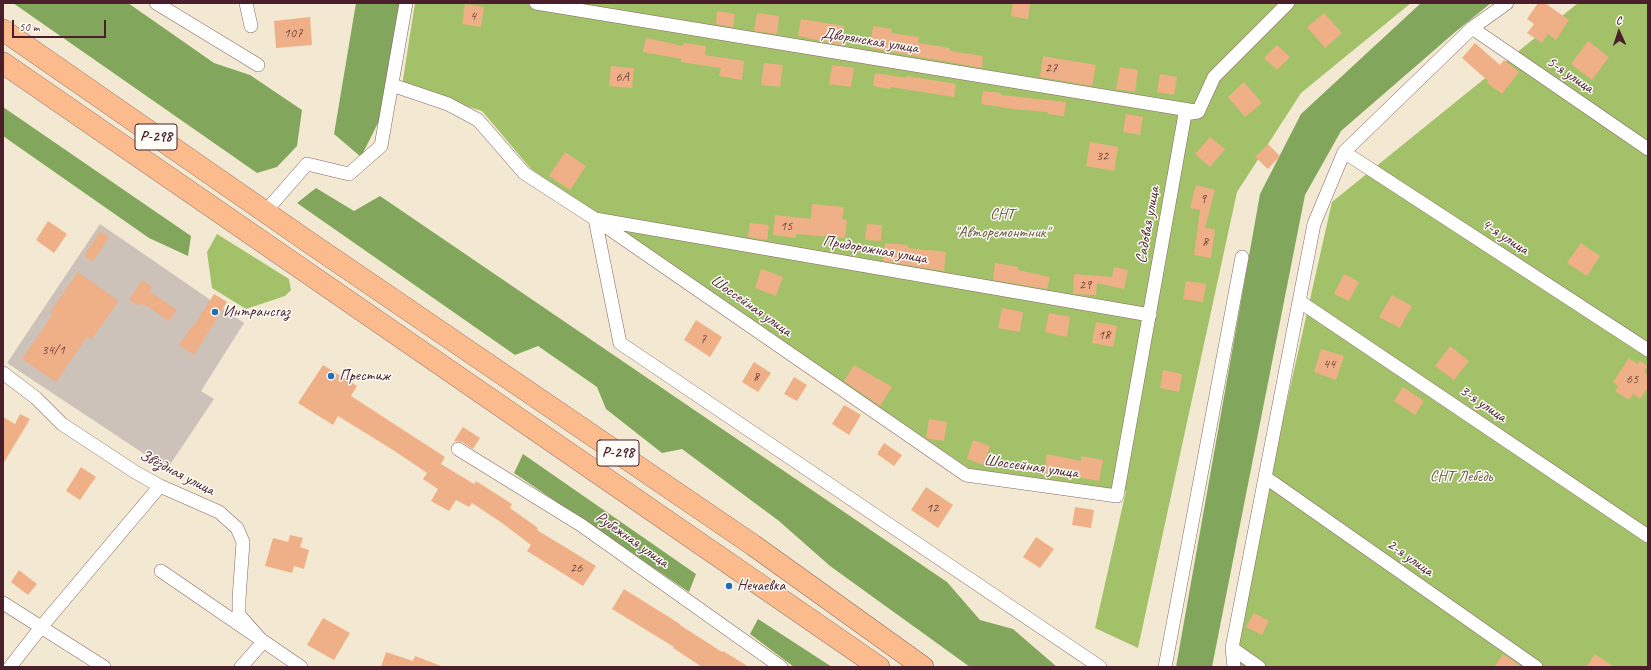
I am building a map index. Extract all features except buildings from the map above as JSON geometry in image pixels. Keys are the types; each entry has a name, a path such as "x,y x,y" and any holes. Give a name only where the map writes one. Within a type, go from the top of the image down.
{"highway":[{"name":"Р-298","path":"3,30 264,212 753,545 923,667"},
{"name":"Р-298","path":"3,63 879,667"}],"street":[{"path":"156,3 258,65"},
{"path":"246,3 251,26"},
{"path":"264,212 307,164 349,174 381,146 406,3"},
{"name":"Дворянская улица","path":"536,3 1198,112"},
{"path":"1198,112 1214,77 1288,3"},
{"path":"1234,667 1232,648 1314,224 1344,152 1472,28 1507,3"},
{"name":"5-я улица","path":"1472,28 1648,149"},
{"name":"Шоссейная улица","path":"392,85 448,104 478,120 524,173 595,219 966,475 1117,496"},
{"name":"Садовая улица","path":"1117,496 1185,114 1198,112"},
{"name":"4-я улица","path":"1344,152 1648,350"},
{"path":"595,219 620,343 1100,667"},
{"name":"Придорожная улица","path":"595,219 1150,315"},
{"path":"1165,667 1242,257"},
{"name":"3-я улица","path":"1299,302 1648,536"},
{"name":"Звёздная улица","path":"3,373 36,398 62,424 135,472 160,486 219,512 238,528 243,542 239,615 263,642"},
{"name":"Рубежная улица","path":"458,449 581,525 781,667"},
{"name":"2-я улица","path":"1265,477 1536,667"},
{"path":"10,667 42,626 160,486"},
{"name":"Звёздная улица","path":"161,571 301,667"},
{"path":"3,603 42,626 104,667"},
{"path":"241,667 263,642"},
{"path":"1232,648 1259,667"}],"shaded area":[{"name":"Интрансгаз","path":"100,224 244,323 201,391 214,399 167,469 7,363"}],"green space":[{"path":"13,3 128,3 214,63 250,75 302,110 297,146 277,167 257,173"},
{"path":"356,3 400,3 381,117 361,157 334,134"},
{"name":"СНТ \"Авторемонтник\"","path":"415,3 1411,3 1301,93 1237,192 1138,648 1095,628 1126,491 971,470 531,169 482,111 402,86"},
{"path":"1421,3 1491,3 1341,131 1305,195 1212,667 1176,667 1260,194 1301,114"},
{"name":"СНТ Лебедь","path":"1578,3 1648,3 1648,667 1227,667 1332,202"},
{"path":"3,107 191,236 188,256 149,238 3,136"},
{"path":"316,188 354,211 380,196 947,582 980,620 1013,629 1057,667 970,667 830,566 779,521 682,449 662,453 606,409 597,387 538,346 515,355 297,203"},
{"path":"217,234 289,279 291,290 285,296 246,309 212,288 207,252"},
{"path":"523,454 696,574 689,592 514,473"},
{"path":"758,619 832,667 794,667 750,634"}],"place":[{"name":"Интрансгаз","path":"215,312"},
{"name":"Престиж","path":"331,376"},
{"name":"Нечаевка","path":"729,586"}]}
